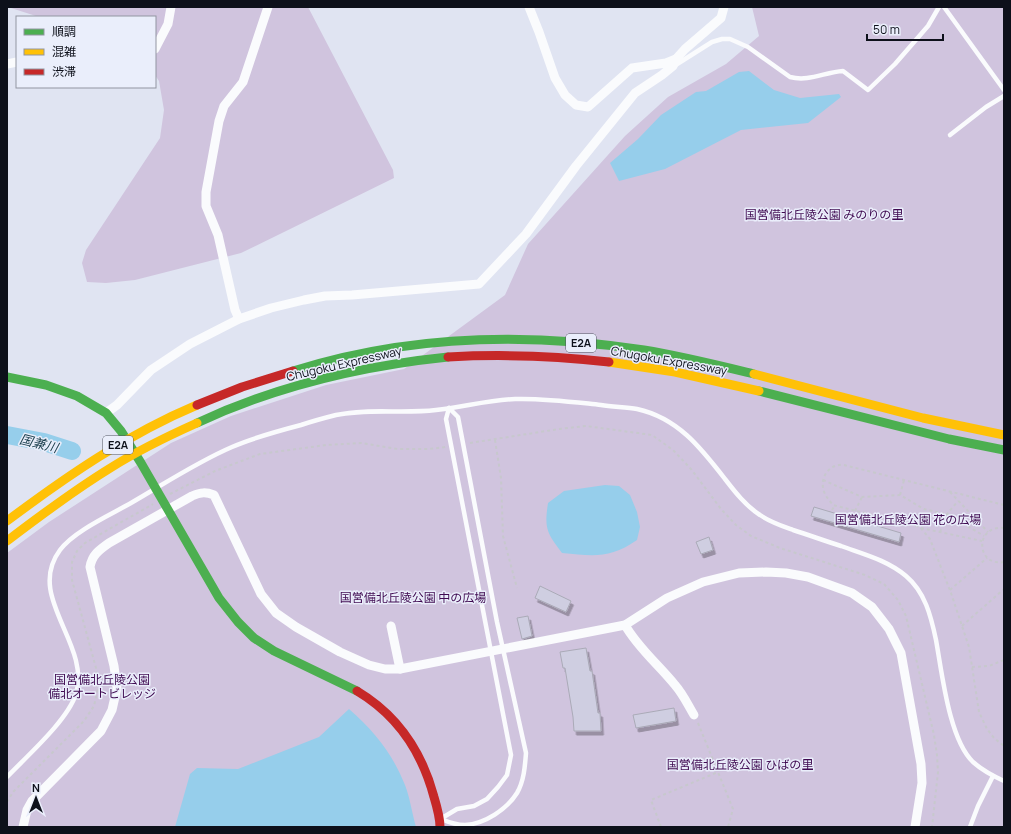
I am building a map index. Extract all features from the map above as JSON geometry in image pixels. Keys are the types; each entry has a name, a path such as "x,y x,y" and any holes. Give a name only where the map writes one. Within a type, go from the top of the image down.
{"main road":[{"name":"Chugoku Expressway","path":"7,521 118,445 161,422 215,398 266,379 323,362 383,349 448,341 510,339 582,343 627,348 680,357 737,370 944,423 1004,435"},
{"name":"Chugoku Expressway","path":"7,541 85,485 126,459 168,436 219,413 269,394 326,378 393,364 448,357 509,355 574,358 676,372 734,385 936,436 1004,450"},
{"path":"7,377 46,385 77,396 106,413 129,444 219,598 238,622 254,638 274,651 359,692 385,712 407,735 420,758 428,778 440,823"}],"street":[{"path":"156,47 168,24 171,7"},
{"path":"239,319 235,310 218,235 206,206 206,192 216,136 224,106 244,82 268,7"},
{"path":"529,7 540,32 555,78 565,95 576,105 588,107 632,68 674,63"},
{"path":"106,413 151,370 190,344 239,319 271,308 324,296 352,296 479,284 526,234 576,166 635,93 674,63 685,49 721,18 724,7"},
{"path":"23,827 27,810 32,801 101,731 112,710 117,688 114,666 90,567 91,558 97,551 109,543 192,496 207,492 214,495 261,594 276,613 296,627 340,652 369,665 385,669 400,669 625,625 667,598 703,582 739,573 766,572 798,574 852,593 872,607 889,629 901,653 921,764 922,784 915,827"},
{"path":"625,625 634,640 677,687 694,715"},
{"path":"391,626 400,669"}],"lane":[{"path":"674,63 712,42 730,39 748,47 790,77 806,79 843,71 868,90 895,64 928,26 939,7"},
{"path":"944,7 1004,90"},
{"path":"950,134 986,107 1004,96"},
{"path":"7,776 60,721 74,698 78,679 77,664 72,646 50,593 50,573 54,560 61,548 76,535 180,475 230,448 256,437 338,415 367,412 417,412 514,399 563,401 630,408 658,416 674,424 691,437 734,490 751,509 763,518 874,557 894,567 908,578 921,594 930,613 951,716 958,740 972,761 993,776 1004,781"},
{"path":"440,823 457,809 474,806 487,799 507,775 510,755 446,419 449,408"},
{"path":"440,823 465,825 482,821 501,811 517,793 525,770 526,753 502,644 458,417 449,408"},
{"path":"970,827 978,806 993,776"}],"path":[{"path":"495,440 501,478 503,536 517,588"},
{"path":"166,497 216,471 260,454 326,445 361,443 398,450 429,450"},
{"path":"982,541 920,528 833,505 824,494 823,480 825,474 829,470 839,465 1004,505"},
{"path":"823,480 862,497 900,495 924,509 947,514 984,536"},
{"path":"900,495 904,480"},
{"path":"950,492 988,532"},
{"path":"854,511 862,497"},
{"path":"100,534 159,501"},
{"path":"940,532 947,514 958,501"},
{"path":"832,510 835,505"},
{"path":"920,528 930,539 950,590 969,646 979,712 987,729 994,738 1004,746"},
{"path":"1004,528 995,528 988,532 982,541 983,550 987,558 1003,563 1004,567"},
{"path":"950,590 987,558"},
{"path":"962,626 1004,589"},
{"path":"972,667 989,666 1004,660"},
{"path":"694,715 733,810 728,827"},
{"path":"661,827 651,800 718,772"}],"green space":[{"path":"8,7 308,7 393,170 394,178 241,253 135,280 106,283 87,282 82,263 86,250 160,138 164,110 159,81 156,76 156,16 36,16"},
{"path":"752,7 1004,7 1004,827 7,827 7,553 49,522 171,443 231,416 326,385 404,369 505,295 528,244 625,136 668,97 726,64 759,36"}],"water":[{"path":"749,71 774,90 800,98 839,94 841,97 808,123 741,130 665,169 619,181 610,163 638,139 661,115 696,92 706,91 739,72"},
{"path":"605,485 619,486 630,495 637,512 640,527 637,540 618,550 601,555 562,553 548,530 546,519 548,503 564,491"},
{"path":"349,709 375,735 400,773 407,790 416,827 175,827 190,774 197,768 238,769 319,737"}],"building":[{"path":"814,507 901,533 899,542 811,516"},
{"path":"709,537 713,550 701,554 696,542"},
{"path":"540,586 571,601 566,612 535,598"},
{"path":"528,616 532,636 522,639 517,618"},
{"path":"586,648 590,671 592,671 598,713 600,713 601,731 574,731 565,668 563,668 560,652"},
{"path":"674,708 676,721 636,728 633,715"}],"waterway":[{"name":"国兼川","path":"7,435 44,442 72,451"}],"traffic: fast":[{"path":"293,371 336,359 379,350 467,340 512,339 600,344 644,350 754,374"},
{"path":"197,423 257,398 288,388 351,372 448,357"},
{"path":"7,377 46,385 77,396 106,413 121,431 141,463 219,598 238,622 254,638 274,651 357,691"},
{"path":"759,391 949,439 1004,450"}],"traffic: slow":[{"path":"609,362 675,372 759,391"},
{"path":"754,374 923,418 1004,435"},
{"path":"7,521 52,488 99,457 171,416 197,405"},
{"path":"7,541 59,502 112,467 197,423"}],"traffic: jam":[{"path":"448,357 529,356 609,362"},
{"path":"197,405 242,387 293,371"},
{"path":"357,691 385,712 407,736 423,765 429,781 438,812 440,827"}],"park label":[{"name":"国営備北丘陵公園 みのりの里","path":"824,215"},
{"name":"国営備北丘陵公園 花の広場","path":"908,520"},
{"name":"国営備北丘陵公園 中の広場","path":"413,598"},
{"name":"国営備北丘陵公園 備北オートビレッジ","path":"102,687"},
{"name":"国営備北丘陵公園 ひばの里","path":"740,765"}]}
